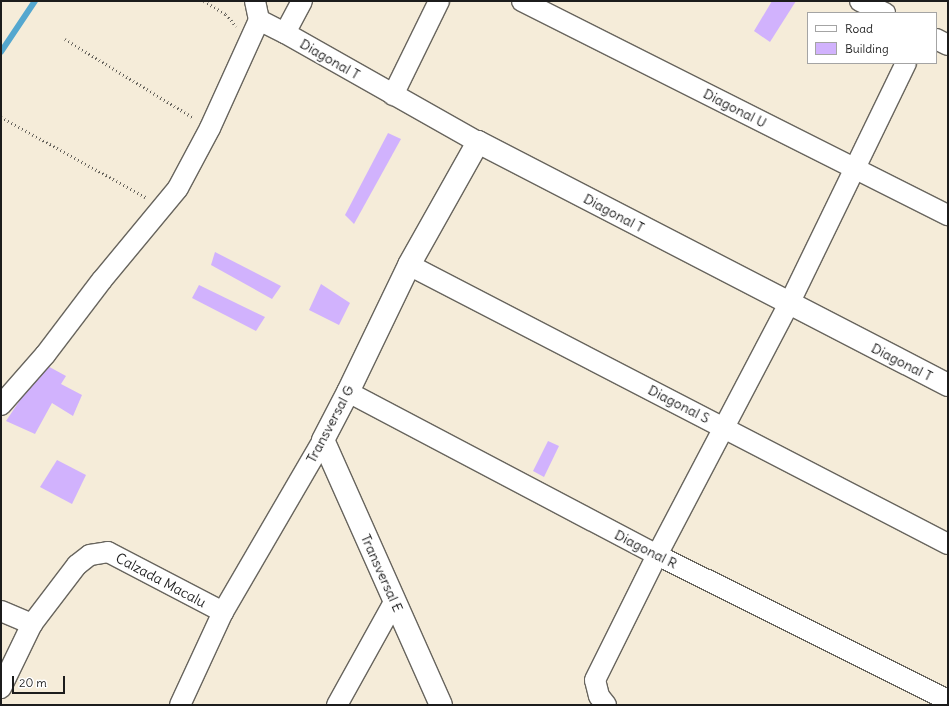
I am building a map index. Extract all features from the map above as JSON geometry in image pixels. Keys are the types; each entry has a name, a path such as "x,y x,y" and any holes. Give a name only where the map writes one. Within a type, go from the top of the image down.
{"street":[{"path":"1,405 46,354 102,280 178,188 210,128 259,20 255,1"},
{"path":"285,33 302,1"},
{"path":"393,96 440,1"},
{"name":"Diagonal U","path":"522,1 856,168 948,216"},
{"path":"860,1 883,12"},
{"name":"Diagonal T","path":"259,20 285,33 393,96 478,142 948,385"},
{"path":"937,40 948,45"},
{"path":"602,700 595,680 657,556 789,304 906,64"},
{"name":"Transversal G","path":"180,705 223,612 323,440 348,392 409,265 478,142"},
{"name":"Diagonal S","path":"409,265 725,427 948,544"},
{"name":"Diagonal R","path":"348,392 657,556 948,700"},
{"name":"Transversal E","path":"323,440 441,705"},
{"name":"Calzada Macalu","path":"32,624 77,565 90,555 108,552 223,612"},
{"path":"337,705 394,602"},
{"path":"1,611 32,624 1,688"}],"path":[{"path":"204,1 226,14 250,41"},
{"path":"65,39 210,128"},
{"path":"1,117 163,207"}],"building":[{"path":"772,1 796,1 770,42 754,31"},
{"path":"388,133 401,139 354,224 345,215"},
{"path":"215,252 281,286 272,299 211,265"},
{"path":"321,284 350,303 339,325 309,310"},
{"path":"199,285 265,317 256,331 192,298"},
{"path":"44,364 66,376 61,384 82,395 73,416 52,403 35,434 6,421"},
{"path":"548,441 559,446 544,477 533,471"},
{"path":"57,460 86,475 72,504 40,487"}],"waterway":[{"path":"1,52 35,1"}]}
